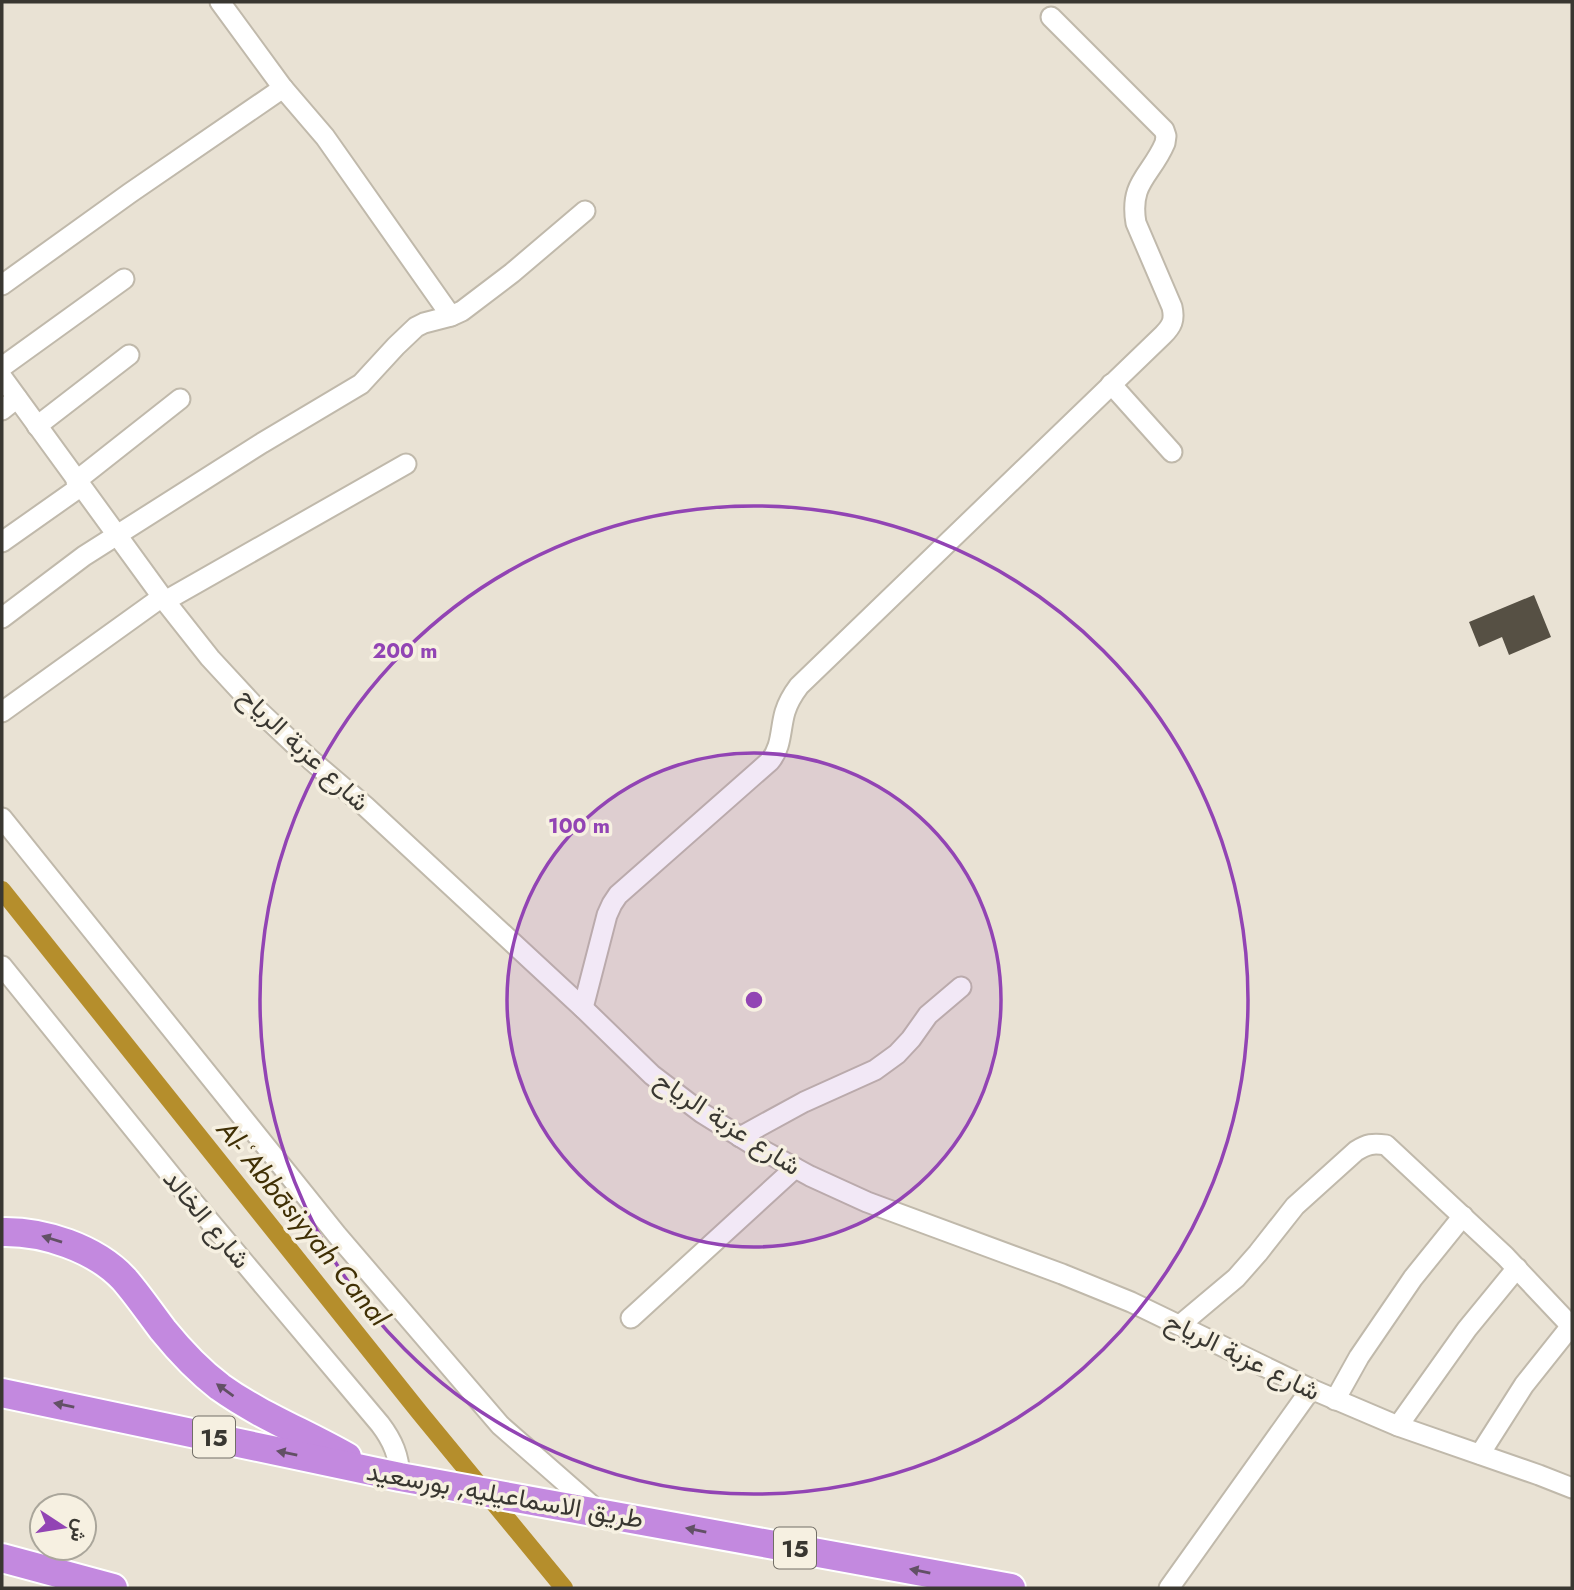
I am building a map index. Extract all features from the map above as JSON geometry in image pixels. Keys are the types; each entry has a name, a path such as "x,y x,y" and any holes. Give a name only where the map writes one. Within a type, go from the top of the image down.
{"highway":[{"path":"2,1232 47,1237 74,1246 99,1260 122,1277 180,1350 219,1386 240,1401 370,1470"},
{"name":"طريق الاسماعيليه, بورسعيد","path":"2,1393 413,1479 1011,1588"},
{"path":"2,1558 113,1588"}],"street":[{"path":"220,2 283,88 325,137 451,316"},
{"path":"583,1008 607,915 618,895 770,761 778,749 786,709 799,686 1169,329 1174,319 1172,307 1136,223 1134,212 1136,194 1162,152 1166,136 1159,124 1051,17"},
{"path":"2,285 130,192 283,88"},
{"path":"2,618 84,556 262,443 361,384 416,327 461,311 585,211"},
{"path":"2,367 124,279"},
{"path":"37,426 129,355"},
{"name":"شارع عزبة الرياح","path":"2,377 9,404 37,426 164,599 210,658 259,711 365,806 652,1075 702,1113 795,1168 867,1202 1131,1302 1311,1389 1398,1426 1572,1488"},
{"path":"1111,384 1172,452"},
{"path":"2,542 78,484 180,399"},
{"path":"2,712 164,599 406,464"},
{"path":"2,818 355,1256 500,1425 589,1510"},
{"name":"شارع الخالد","path":"2,966 174,1179 380,1424 391,1438 413,1479"},
{"path":"740,1137 804,1102 875,1070 897,1054 928,1015 961,987"},
{"path":"1180,1325 1236,1278 1295,1206 1365,1145 1386,1145 1517,1268 1572,1326 1524,1385 1480,1454"},
{"path":"631,1318 795,1168"},
{"path":"1335,1400 1359,1357 1405,1289 1462,1216"},
{"path":"1398,1426 1467,1329 1517,1268"},
{"path":"1169,1588 1311,1389"}],"building":[{"path":"1534,595 1551,637 1509,655 1502,637 1479,647 1469,622"}],"waterway":[{"name":"Al-ʿAbbāsiyyah Canal","path":"2,890 420,1413 564,1588"}]}
